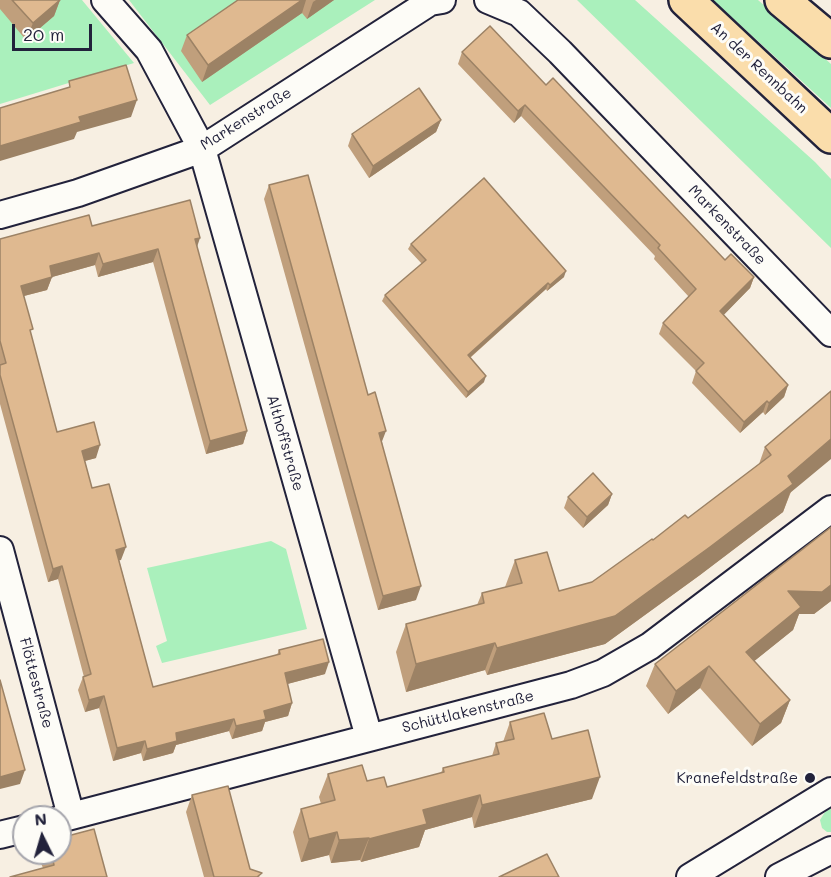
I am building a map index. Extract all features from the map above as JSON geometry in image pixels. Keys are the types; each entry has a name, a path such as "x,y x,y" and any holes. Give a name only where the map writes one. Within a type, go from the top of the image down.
{"main road":[{"name":"An der Rennbahn","path":"686,0 831,136"},
{"path":"782,0 831,41"}],"street":[{"name":"Althoffstraße","path":"105,0 149,50 202,149 369,737"},
{"name":"Markenstraße","path":"0,215 78,193 202,149 430,2 442,0"},
{"name":"Markenstraße","path":"488,0 519,13 560,52 831,333"},
{"name":"Schüttlakenstraße","path":"72,816 571,685 603,673 650,646 831,509"},
{"name":"Flöttestraße","path":"0,550 63,805"},
{"path":"690,877 831,791"},
{"path":"779,877 831,850"}],"green space":[{"path":"0,0 82,0 134,63 0,104"},
{"path":"129,0 375,0 210,105"},
{"path":"577,0 635,0 815,162 831,179 831,248"},
{"path":"713,0 758,0 831,64 831,108"},
{"path":"271,541 286,549 307,629 162,663 156,646 167,641 147,568"},
{"path":"831,808 831,832 827,832 822,828 820,820"}],"building":[{"path":"12,0 60,0 33,23"},
{"path":"238,0 302,0 208,65 187,35"},
{"path":"490,26 546,85 553,78 725,260 731,254 754,277 720,311 788,385 744,422 696,371 704,363 663,323 696,289 658,248 660,245 525,105 518,111 462,52"},
{"path":"126,65 137,100 79,117 81,122 0,146 0,108 70,87 69,81"},
{"path":"419,88 441,120 373,166 352,134"},
{"path":"308,175 368,395 375,392 386,431 379,433 421,586 383,596 269,185"},
{"path":"484,178 566,271 550,285 548,283 468,355 486,376 468,392 385,295 426,260 411,244"},
{"path":"190,200 200,238 195,239 247,431 210,441 158,249 103,264 99,253 50,266 52,277 21,286 57,432 94,422 100,445 82,451 92,488 109,484 126,547 116,550 153,687 280,654 279,650 323,639 329,662 285,673 292,703 264,711 266,719 236,726 234,719 176,733 177,741 147,749 145,741 117,748 104,696 89,700 83,677 91,674 62,566 53,569 0,375 0,365 6,363 0,341 0,239 89,215 92,226"},
{"path":"831,391 831,439 788,476 793,484 615,616 497,648 495,643 416,664 406,624 484,603 482,593 522,583 515,560 547,552 559,591 592,582 685,515 688,518 771,455 765,447"},
{"path":"593,473 612,494 587,517 568,497"},
{"path":"831,527 831,585 822,592 788,591 801,607 746,652 790,700 760,724 709,666 676,691 655,664"},
{"path":"0,680 25,770 0,777"},
{"path":"544,713 552,739 588,730 600,777 482,805 480,795 423,810 427,824 369,839 339,840 337,832 309,839 301,809 335,800 328,774 362,765 367,781 384,777 387,787 444,772 443,768 499,754 496,743 514,739 510,722"},
{"path":"228,786 250,869 262,873 257,877 214,877 192,795"},
{"path":"94,829 107,877 10,877 54,865 72,865 72,835"},
{"path":"547,854 559,877 499,877"}],"place":[{"name":"Kranefeldstraße","path":"810,778"}]}
